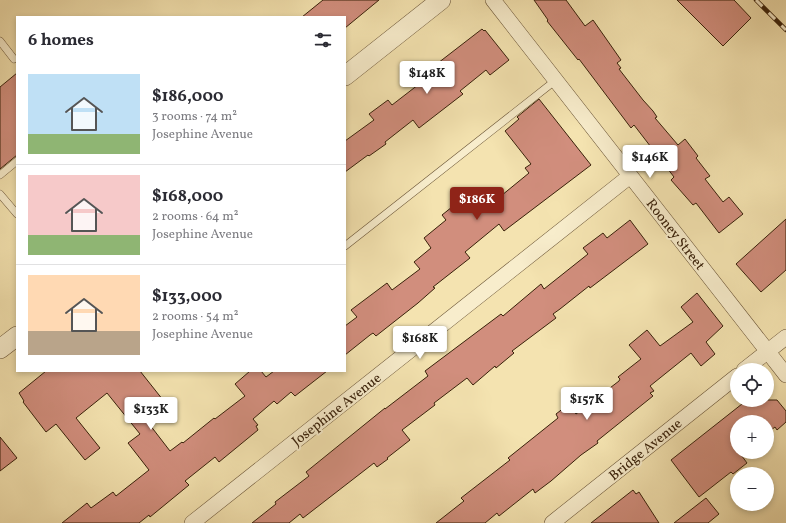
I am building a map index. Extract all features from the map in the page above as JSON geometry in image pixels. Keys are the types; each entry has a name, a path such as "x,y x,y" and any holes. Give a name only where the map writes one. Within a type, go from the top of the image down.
{"street":[{"path":"346,75 441,0"},
{"name":"Rooney Street","path":"493,0 786,375"},
{"name":"Josephine Avenue","path":"192,523 630,176"},
{"path":"0,350 16,337"},
{"path":"753,363 786,337"},
{"name":"Bridge Avenue","path":"552,523 730,382"}],"lane":[{"path":"0,41 14,59"},
{"path":"346,245 556,80"},
{"path":"0,176 16,162"},
{"path":"0,194 16,213"}],"building":[{"path":"323,0 379,0 346,27 346,16 303,16"},
{"path":"534,0 566,0 585,26 593,20 621,60 617,63 621,68 619,69 653,111 657,117 655,118 678,145 685,139 698,156 696,158 710,176 705,179 723,202 729,197 743,214 719,233 696,203 693,205 671,180 674,177 634,125 631,128 579,59 578,60 547,21 548,20"},
{"path":"677,0 734,0 751,18 723,46"},
{"path":"482,29 484,31 485,30 509,60 490,75 486,70 460,91 463,94 419,128 413,120 385,142 386,144 346,171 346,140 374,120 369,114 388,100 392,105 423,81 419,76 437,62 438,63"},
{"path":"16,74 16,156 0,169 0,87"},
{"path":"539,99 591,165 504,231 499,224 465,252 470,258 433,287 435,288 418,303 376,336 373,333 346,354 346,325 357,317 351,310 387,283 392,290 420,269 414,262 431,248 424,238 446,220 442,215 462,199 473,213 494,197 496,200 529,173 525,168 531,164 505,131 519,119 517,117"},
{"path":"786,219 786,270 761,292 736,264"},
{"path":"630,220 648,244 553,314 556,318 512,351 514,353 496,368 495,366 473,385 467,378 434,403 435,405 402,430 410,440 387,458 388,459 377,467 374,463 303,518 300,514 289,523 252,523 276,504 275,502 309,476 306,472 385,408 428,376 425,371 501,314 503,316 541,284 544,289 588,254 583,248 603,233 607,238"},
{"path":"697,293 723,326 706,342 715,354 701,366 691,353 650,386 654,391 650,393 653,396 597,441 598,443 535,493 533,489 499,516 497,513 485,523 436,523 464,501 461,498 510,460 508,458 558,418 556,414 569,404 576,414 619,381 620,379 618,377 641,359 629,345 647,330 660,346 693,322 681,307"},
{"path":"45,372 141,372 163,400 143,416 170,451 182,442 183,443 245,396 235,384 249,372 262,372 266,377 273,372 326,372 295,396 291,392 277,404 274,401 253,419 258,425 256,426 258,430 219,462 215,457 185,481 189,485 150,517 149,515 139,523 62,523 87,503 91,508 113,492 116,496 149,470 128,443 140,434 107,393 76,418 100,448 85,460 56,424 46,432 23,402 24,401 19,393"},
{"path":"774,400 777,400 786,411 786,422 777,430 774,428 774,415 730,415 730,459 744,459 747,463 742,467 730,467 730,473 699,497 671,460 738,407 774,407"},
{"path":"0,437 17,458 0,471"},
{"path":"633,490 636,494 639,492 659,523 591,523"},
{"path":"706,498 719,514 708,523 674,523"}],"railway":[{"path":"756,0 786,30"}]}
